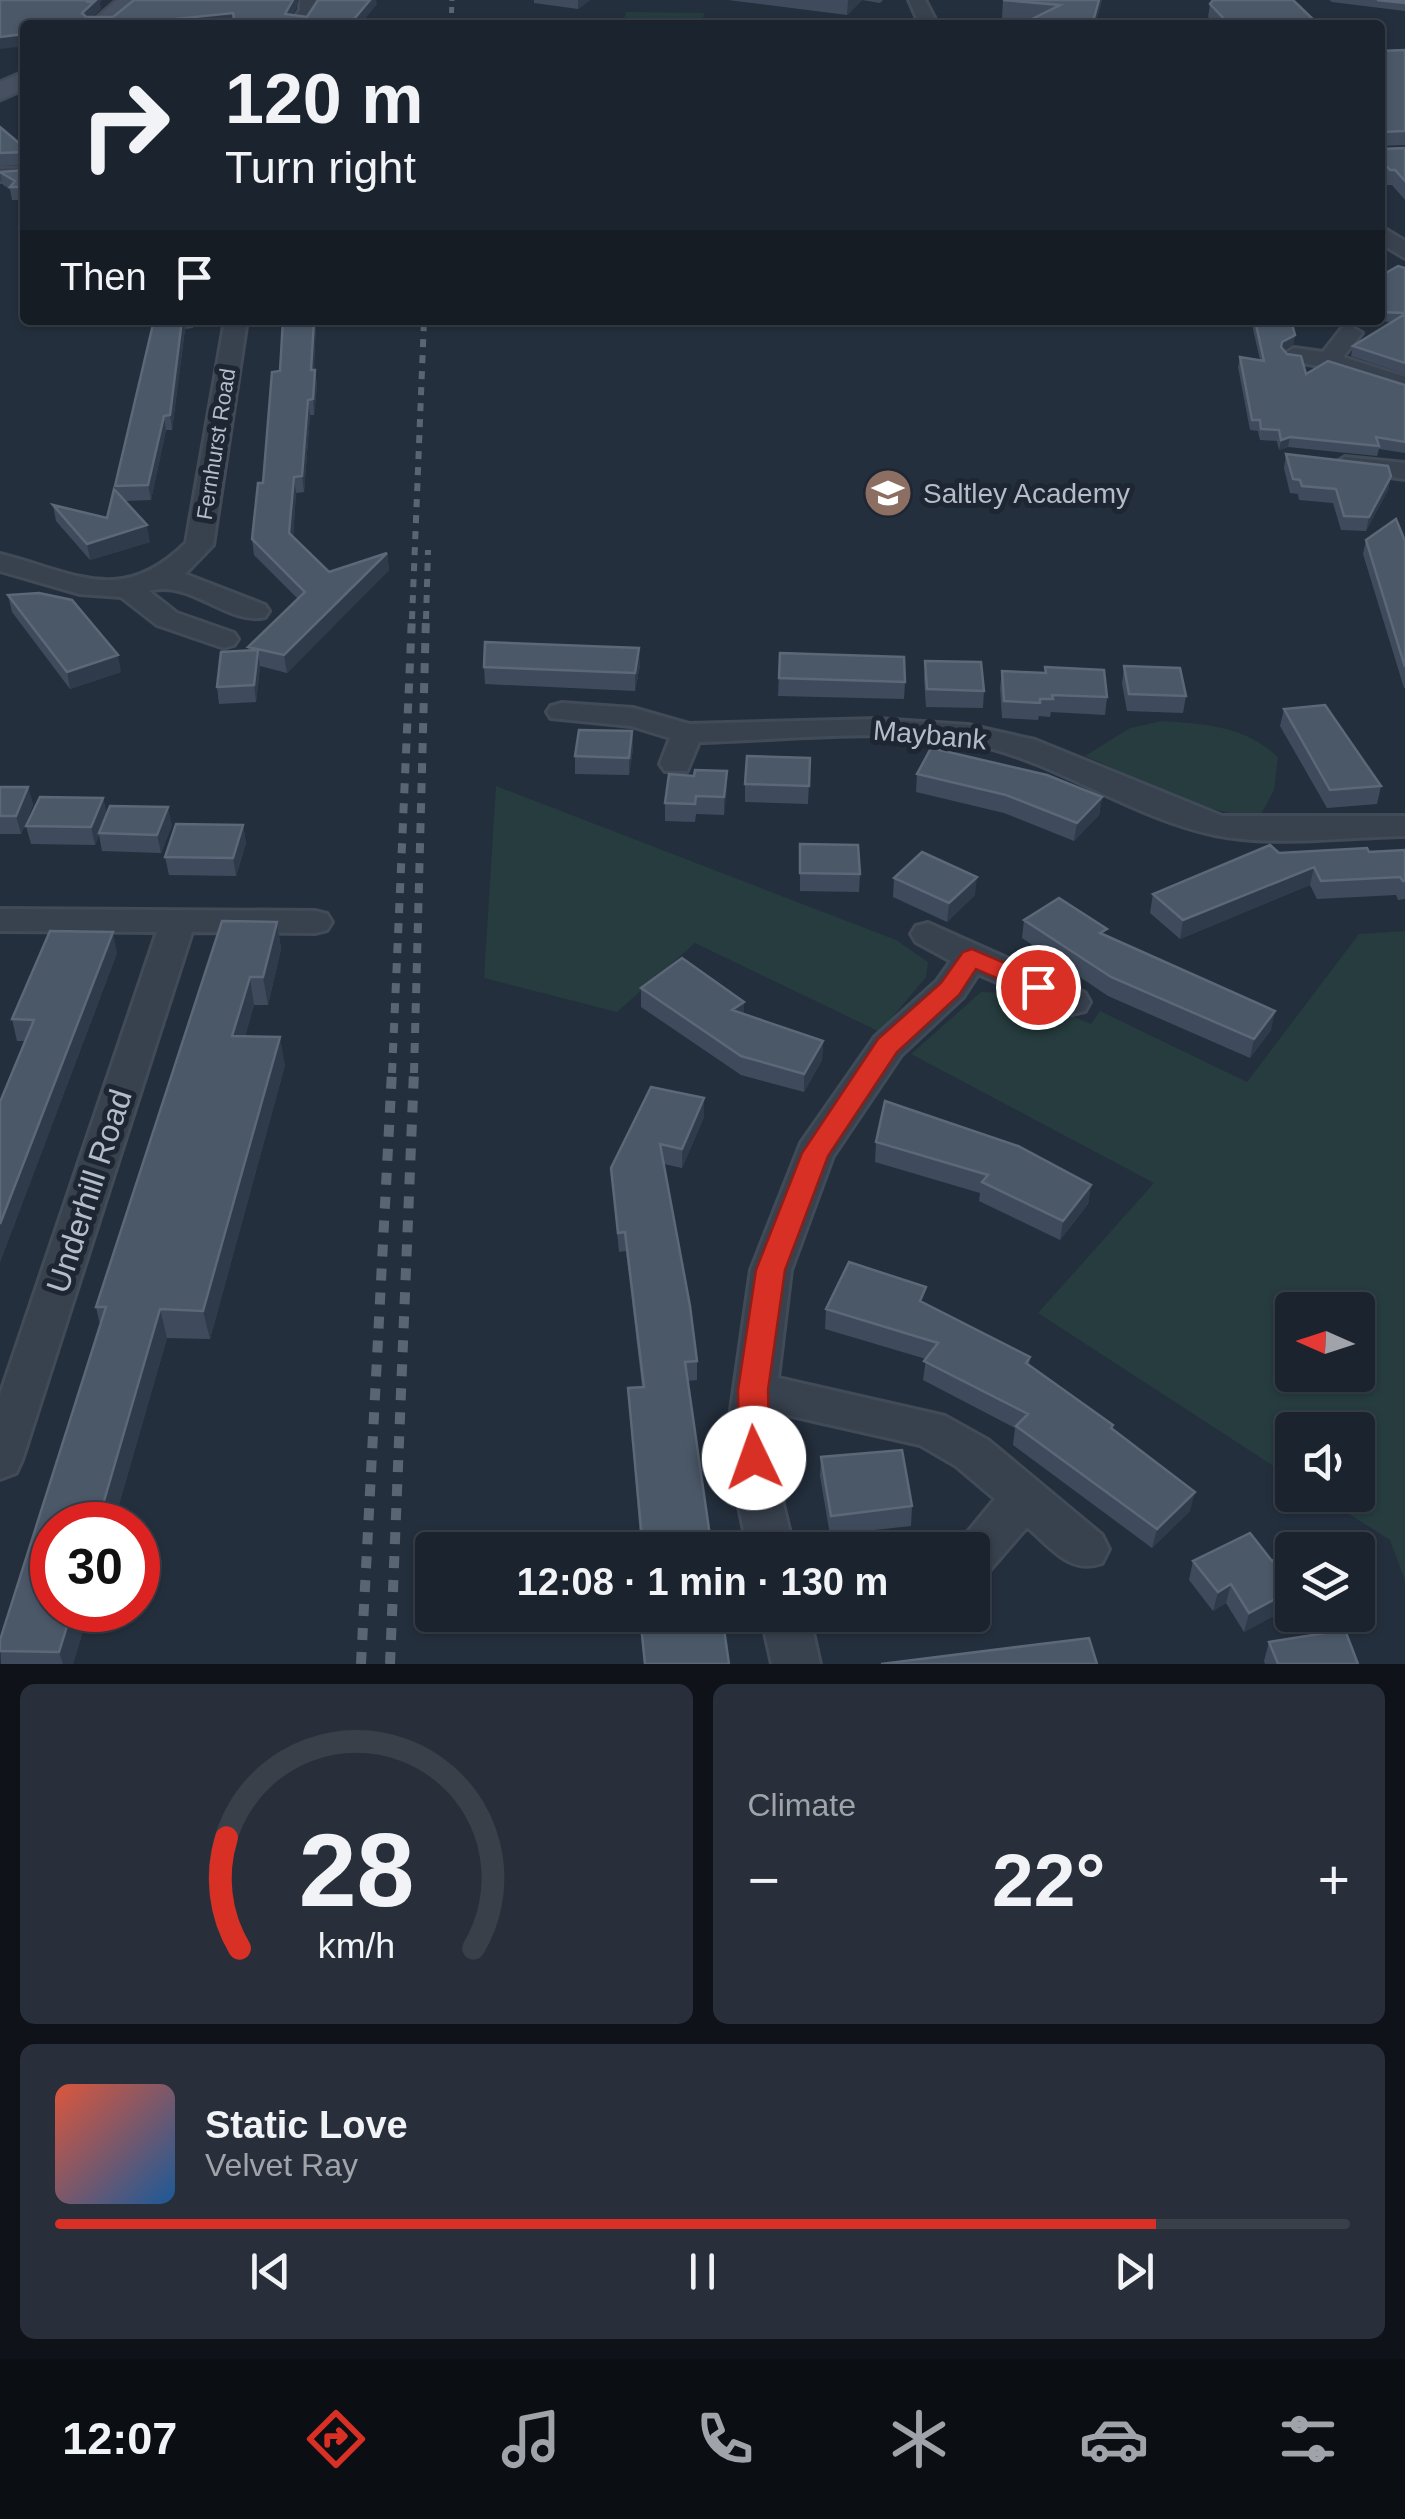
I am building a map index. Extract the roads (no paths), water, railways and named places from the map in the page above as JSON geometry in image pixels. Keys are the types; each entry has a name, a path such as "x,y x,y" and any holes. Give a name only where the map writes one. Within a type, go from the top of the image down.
{"street":[{"path":"106,20 131,0"},
{"path":"1385,236 1405,252"},
{"name":"Fernhurst Road","path":"130,590 180,569 199,545 235,325"},
{"path":"1328,360 1350,332"},
{"path":"1294,354 1328,360 1405,385"},
{"path":"1327,463 1405,471"},
{"path":"0,562 90,588 130,590 167,619 224,640"},
{"path":"166,576 255,611"},
{"name":"Maybank","path":"562,712 633,717 686,733 878,728 968,734 1024,748 1219,826 1275,830 1405,826"},
{"path":"676,764 686,733"},
{"path":"0,920 315,922"},
{"name":"Underhill Road","path":"0,1460 178,922"},
{"path":"928,934 1072,1002"},
{"path":"766,1532 751,1424 770,1270 815,1153 888,1046 950,989 972,957"},
{"path":"753,1390 930,1429 972,1453 1086,1549"},
{"path":"990,1537 1026,1496"},
{"path":"789,1632 796,1664"}],"railway":[{"path":"451,20 452,0"},
{"path":"412,619 424,325"},
{"path":"426,619 428,550"},
{"path":"392,1073 412,616"},
{"path":"414,1073 426,616"},
{"path":"361,1664 392,1071"},
{"path":"390,1664 414,1071"}],"place":[{"name":"Saltley Academy","path":"888,493"}]}
